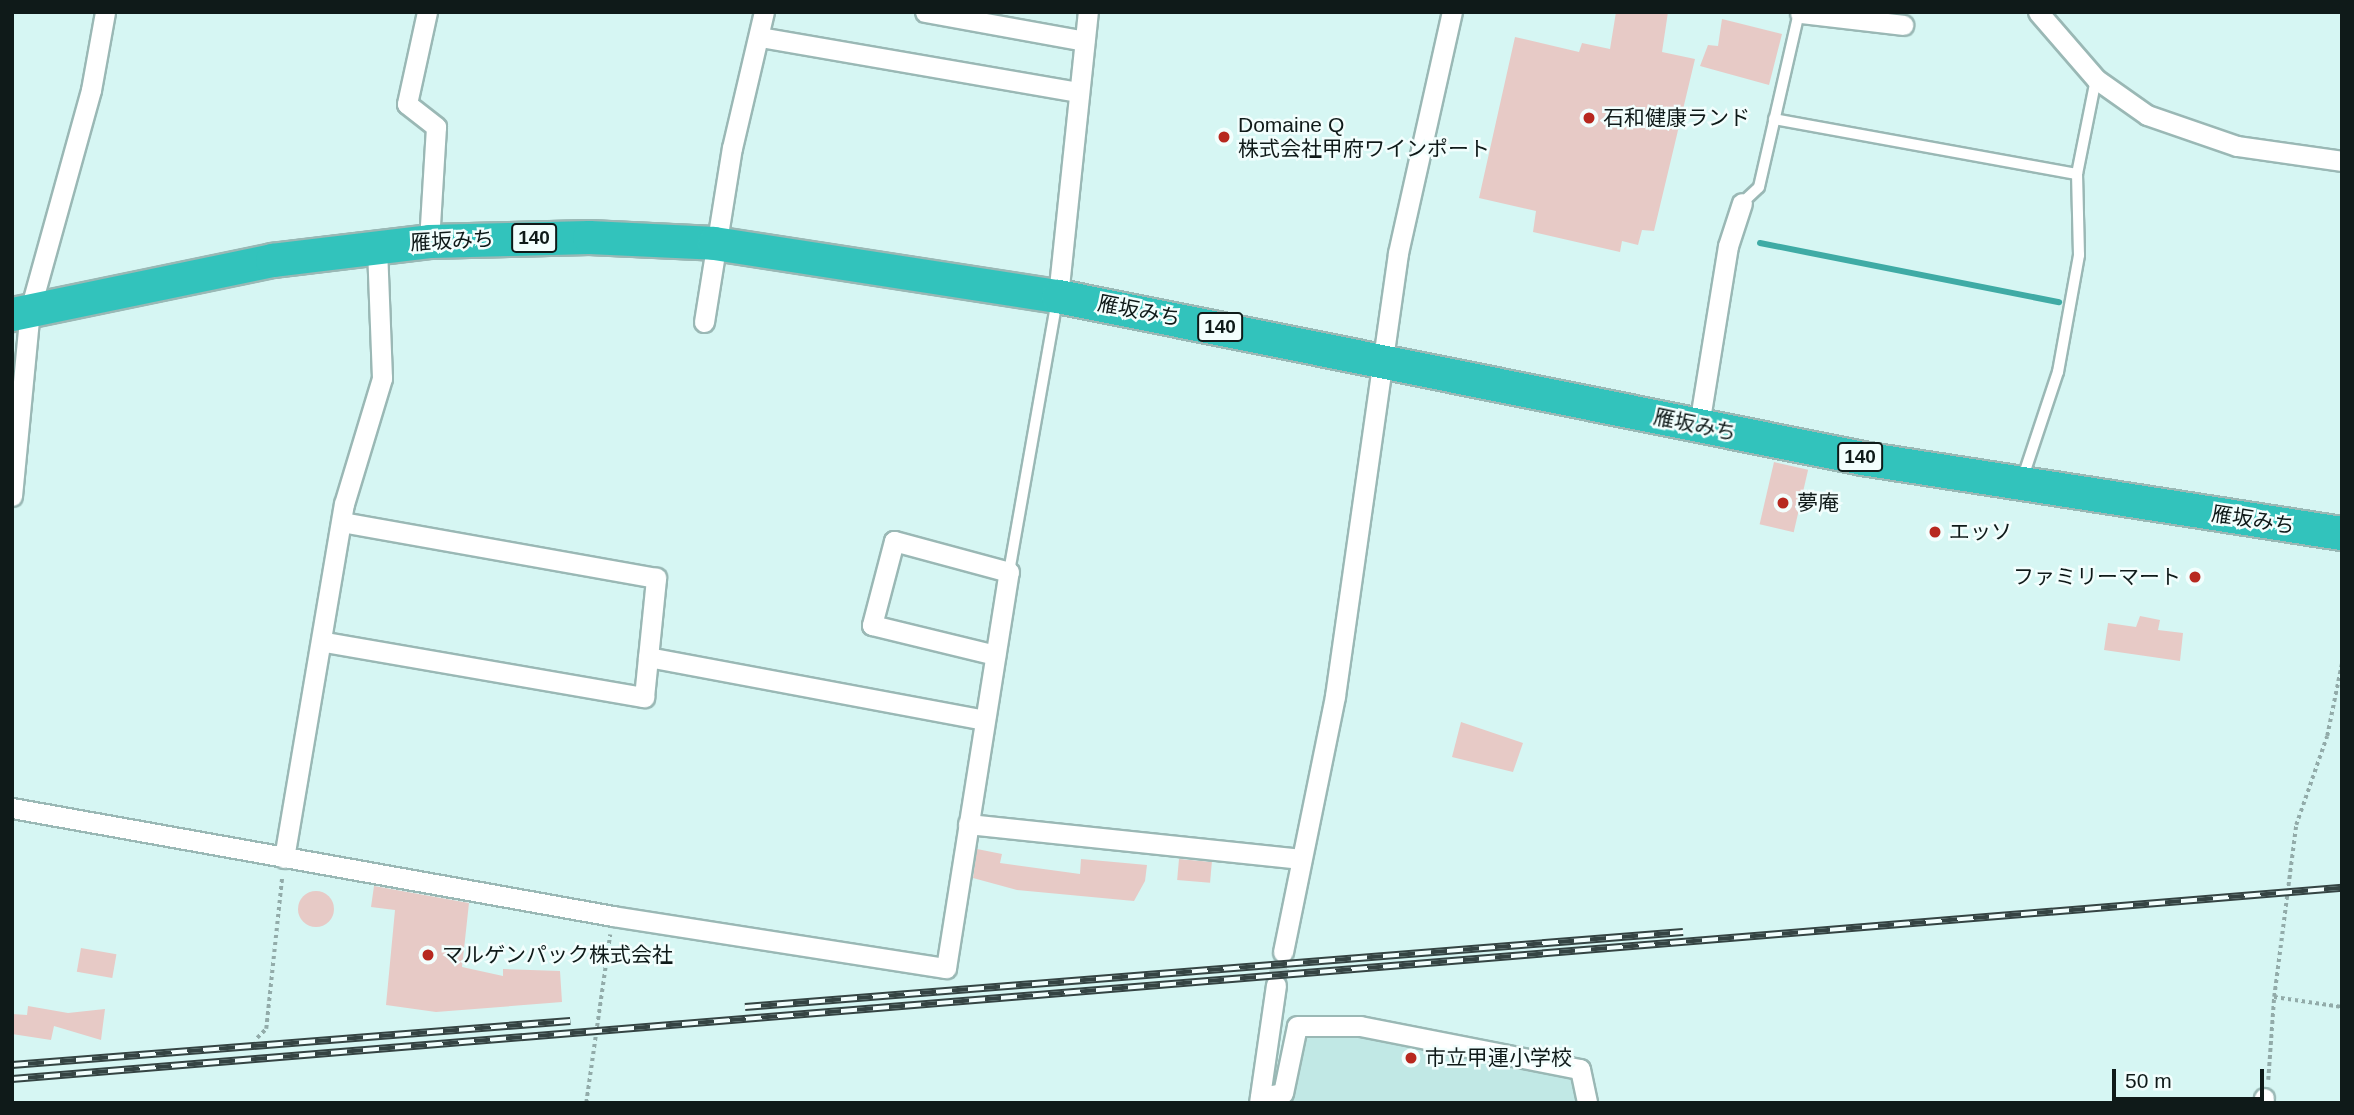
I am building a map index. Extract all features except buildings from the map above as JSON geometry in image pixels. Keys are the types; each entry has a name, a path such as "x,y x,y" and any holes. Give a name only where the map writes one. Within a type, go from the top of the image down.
{"highway":[{"name":"雁坂みち","path":"21,312 272,260 377,246 429,241 589,237 714,243 1058,296 1382,359 1699,425 2021,484 2342,533"}],"street":[{"path":"12,496 21,312 91,90 105,12"},
{"path":"427,12 407,104 436,127 429,241"},
{"path":"704,322 714,243 764,12"},
{"path":"925,12 1084,41"},
{"path":"1058,296 1077,92 1088,12"},
{"path":"1283,952 1299,859 1335,696 1398,253 1452,12"},
{"path":"2038,12 2096,79 2147,114 2190,134 2342,161"},
{"path":"1800,13 1903,25"},
{"path":"760,37 1077,92"},
{"path":"1699,425 1728,246 1742,203"},
{"path":"284,858 325,642 342,522 382,378 377,246"},
{"path":"325,642 644,697 656,578 342,522"},
{"path":"12,808 613,916 946,968 1009,572 894,541 872,625 995,655"},
{"path":"648,657 984,720"},
{"path":"968,824 1299,859"},
{"path":"1276,985 1259,1100 1283,1093 1297,1026 1360,1026 1580,1069 1587,1103"}],"lane":[{"path":"1742,203 1759,187 1800,13"},
{"path":"2021,484 2058,372 2079,254 2077,174 2096,79"},
{"path":"1774,119 2077,174"},
{"path":"1009,572 1058,296"}],"path":[{"path":"2263,1100 2296,825 2327,736 2342,662"},
{"path":"257,1038 266,1029 284,858"},
{"path":"586,1103 613,916"},
{"path":"2274,997 2342,1007"}],"shaded area":[{"name":"市立甲運小学校","path":"1297,1026 1580,1069 1587,1103 1259,1103 1283,1093"}],"waterway":[{"path":"1760,243 2059,302"}],"tunnel":[{"path":"1276,985 1283,952"}],"railway":[{"path":"12,1079 2342,888"},
{"path":"745,1007 1683,932"},
{"path":"12,1065 570,1021"}],"place":[{"name":"石和健康ランド","path":"1589,118"},
{"name":"Domaine Q 株式会社甲府ワインポート","path":"1224,137"},
{"name":"夢庵","path":"1783,503"},
{"name":"エッソ","path":"1935,532"},
{"name":"ファミリーマート","path":"2195,577"},
{"name":"マルゲンパック株式会社","path":"428,955"},
{"name":"市立甲運小学校","path":"1411,1058"}]}
